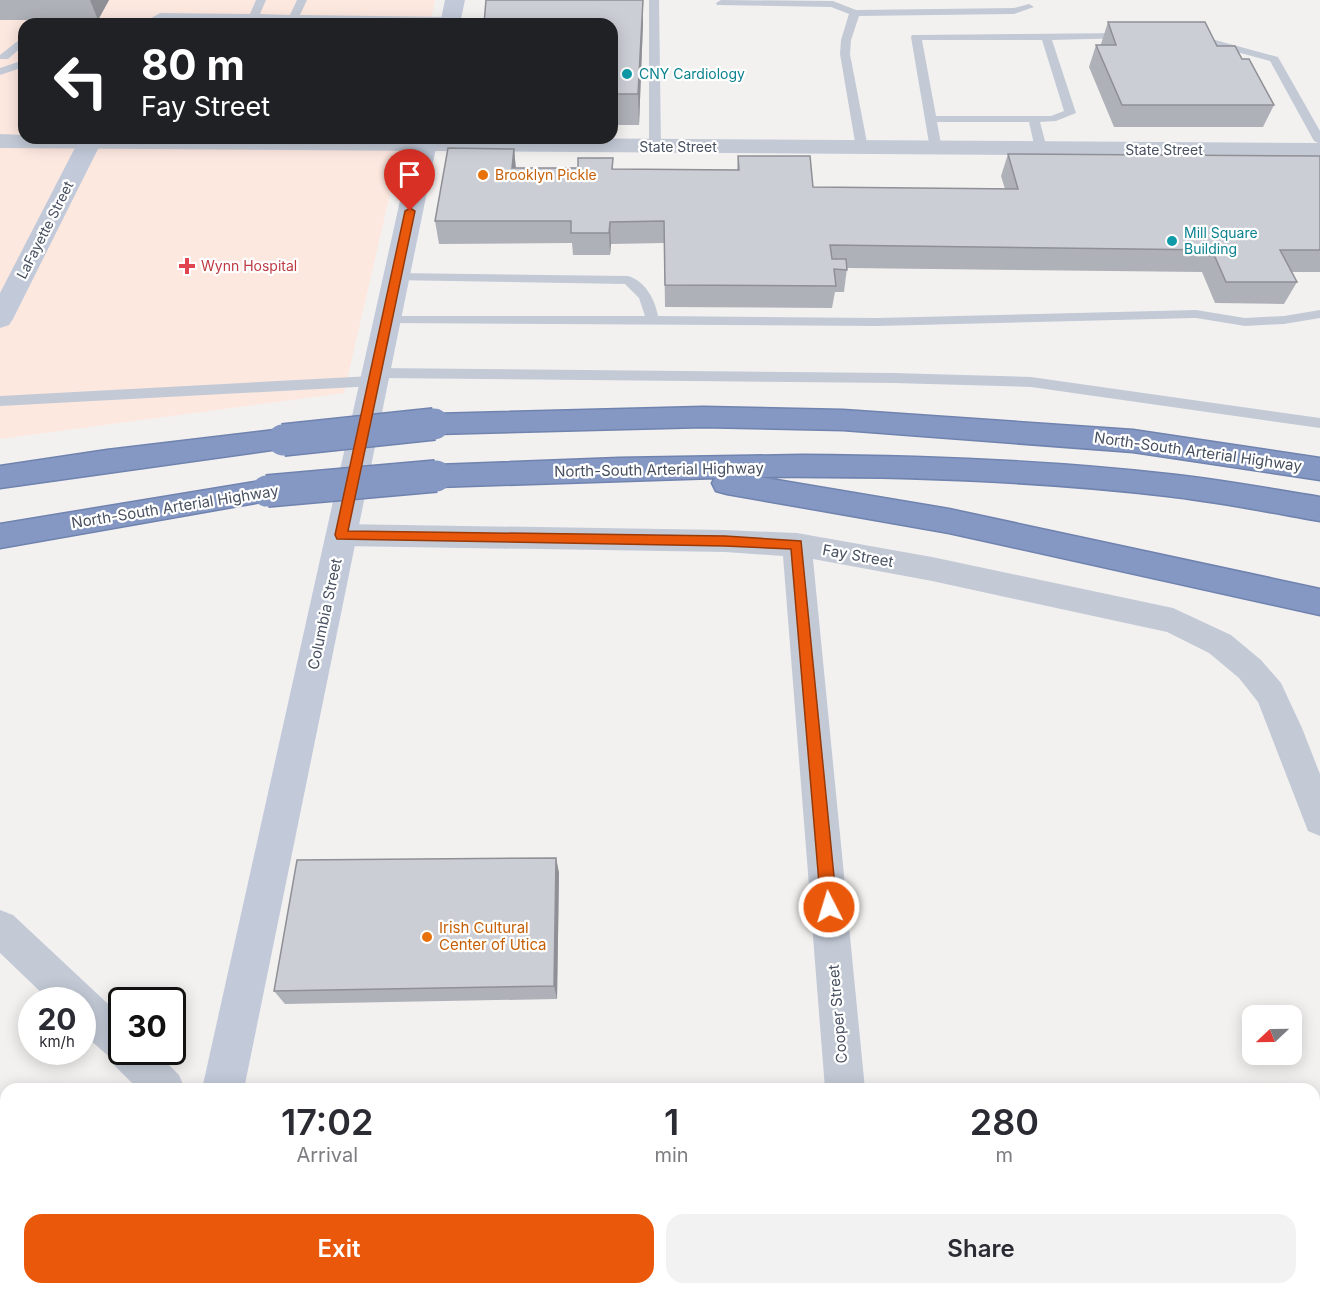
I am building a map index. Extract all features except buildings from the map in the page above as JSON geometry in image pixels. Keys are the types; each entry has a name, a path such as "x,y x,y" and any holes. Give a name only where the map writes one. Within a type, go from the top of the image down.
{"highway":[{"name":"North-South Arterial Highway","path":"0,477 107,461 434,424 703,417 843,420 1133,441 1320,469"},
{"name":"North-South Arterial Highway","path":"0,536 267,491 436,476 645,467 917,468 1043,474 1168,485 1320,509"},
{"path":"645,467 949,521 1320,602"}],"street":[{"name":"State Street","path":"0,141 18,141"},
{"name":"LaFayette Street","path":"0,319 89,144"},
{"name":"Columbia Street","path":"224,1083 425,144"},
{"name":"State Street","path":"517,144 655,147 1320,150"},
{"name":"Fay Street","path":"341,535 725,541 797,545 932,569 1173,621 1220,644 1250,669 1270,693 1286,728 1320,820"},
{"name":"Cooper Street","path":"797,545 844,1083"},
{"path":"0,928 62,987"},
{"path":"96,1019 108,1031"},
{"path":"142,1065 159,1083"}],"lane":[{"path":"254,18 261,0"},
{"path":"294,17 302,0"},
{"path":"654,0 655,147"},
{"path":"924,0 931,11"},
{"path":"721,3 833,4 855,13 874,14 1014,11 1029,7"},
{"path":"154,18 162,12 254,18 452,15"},
{"path":"855,13 846,40 845,54 862,148"},
{"path":"936,149 916,37 1138,36"},
{"path":"1184,37 1206,39 1274,59 1320,141"},
{"path":"931,119 1034,120 1063,117 1070,113 1046,38"},
{"path":"2,57 18,44"},
{"path":"2,57 18,61"},
{"path":"0,72 18,64"},
{"path":"1034,120 1041,149"},
{"path":"396,277 628,280 642,290 651,303 652,322"},
{"path":"387,319 877,322 1196,314 1245,322 1284,320 1320,314"},
{"path":"0,401 375,377 893,378 1030,382 1320,423"}],"shaded area":[{"name":"Wynn Hospital","path":"0,0 435,0 431,18 18,18 18,144 402,144 344,393 0,439"}],"place":[{"name":"CNY Cardiology","path":"627,74"},
{"name":"Brooklyn Pickle","path":"483,175"},
{"name":"Mill Square Building","path":"1172,241"},
{"name":"Wynn Hospital","path":"187,266"},
{"name":"Irish Cultural Center of Utica","path":"427,937"}],"route":[{"path":"410,211 341,535 725,541 797,545 829,907"}]}
